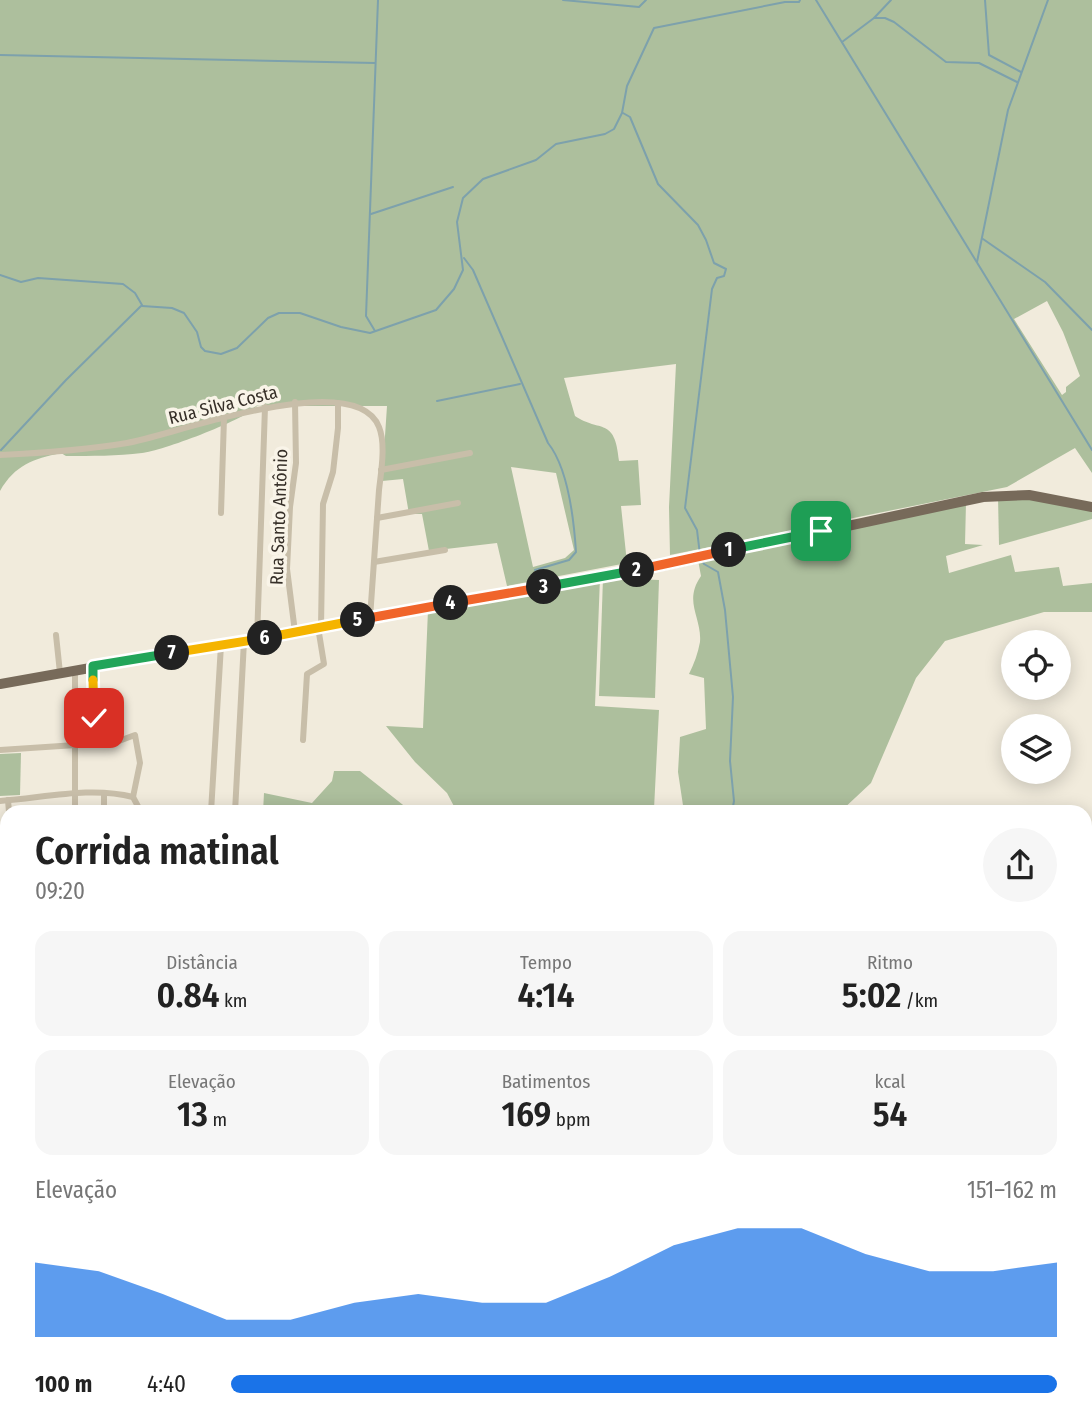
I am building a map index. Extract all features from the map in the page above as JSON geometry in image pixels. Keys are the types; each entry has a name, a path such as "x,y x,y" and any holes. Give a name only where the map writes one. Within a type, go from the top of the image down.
{"main road":[{"path":"0,684 661,566 983,497 1029,495 1092,507"}],"street":[{"name":"Rua Silva Costa","path":"0,455 126,443 265,407 295,402 338,403 366,410 378,424 381,470 370,618"},
{"name":"Rua Santo Antônio","path":"295,402 296,463 290,507 287,569 295,632"},
{"path":"303,740 307,674 324,664 320,627 323,504 333,472 338,403"},
{"path":"257,639 265,407"},
{"path":"221,513 224,418"},
{"path":"381,470 470,453"},
{"path":"377,518 458,503"},
{"path":"374,562 445,550"},
{"path":"56,635 60,673"},
{"path":"235,805 244,641"},
{"path":"211,805 222,645"},
{"path":"93,666 94,718"},
{"path":"75,670 76,805"},
{"path":"108,745 130,734 135,735 140,763 133,797 137,805"},
{"path":"0,750 76,745"},
{"path":"0,801 77,793 133,797"},
{"path":"104,793 104,805"},
{"path":"8,800 8,805"}],"green space":[{"path":"0,0 1092,0 1092,473 1075,448 1007,487 670,555 669,507 676,364 564,378 575,416 610,431 617,447 619,461 638,460 641,505 621,506 627,563 507,586 497,543 429,551 422,514 409,514 403,479 382,481 387,406 257,406 221,426 152,451 95,456 66,456 61,453 42,458 19,469 0,491","holes":["1047,301 1063,332 1080,376 1066,387 1066,392 1062,395 1014,319","511,467 556,473 574,550 565,558 533,567"]},
{"path":"1009,496 1092,510 1092,519 999,545 998,497"},
{"path":"966,503 965,544 983,545 946,556 949,573 1011,555 1015,572 1059,567 1063,586 1092,583 1092,612 1044,612 945,641 916,678 871,783 847,805 683,805 678,772 680,737 706,729 704,678 689,674 700,642 693,602 696,585 701,576 698,560"},
{"path":"600,578 595,706 659,710 654,805 453,805 447,793 415,762 386,726 423,728 428,610"},
{"path":"603,578 659,580 655,698 599,696"},
{"path":"21,753 20,795 0,796 0,754"},
{"path":"334,771 360,771 403,805 263,805 264,793 312,803 332,781"}],"waterway":[{"path":"375,331 366,316 378,0"},
{"path":"563,0 639,7 646,0"},
{"path":"142,306 172,308 184,313 197,332 201,347 205,351 221,354 237,348 268,318 279,313 300,313 341,327 370,333 436,310 454,289 463,270 457,222 463,198 483,179 536,160 556,144 605,134 614,129 622,113 627,86 654,28 800,0"},
{"path":"816,0 1092,450"},
{"path":"842,42 874,18 891,0"},
{"path":"985,0 989,55 1021,72"},
{"path":"977,262 1008,110 1048,0"},
{"path":"874,18 885,18 894,22 946,62 979,63 1017,82"},
{"path":"0,55 375,63"},
{"path":"623,113 630,117 658,184 698,225 714,263 726,269 724,276 717,278 712,289 685,508 697,530 700,555"},
{"path":"371,214 453,187"},
{"path":"983,239 1045,282 1092,330"},
{"path":"464,258 473,270 548,443 561,466 569,495 576,552 569,560 535,570"},
{"path":"0,275 21,282 38,278 123,284 135,293 142,305"},
{"path":"1,450 66,380 141,306"},
{"path":"437,401 520,384"},
{"path":"702,560 718,572 725,610 733,697 730,761 733,805"}],"route":[{"path":"94,718 93,666 661,566 821,531"}]}
